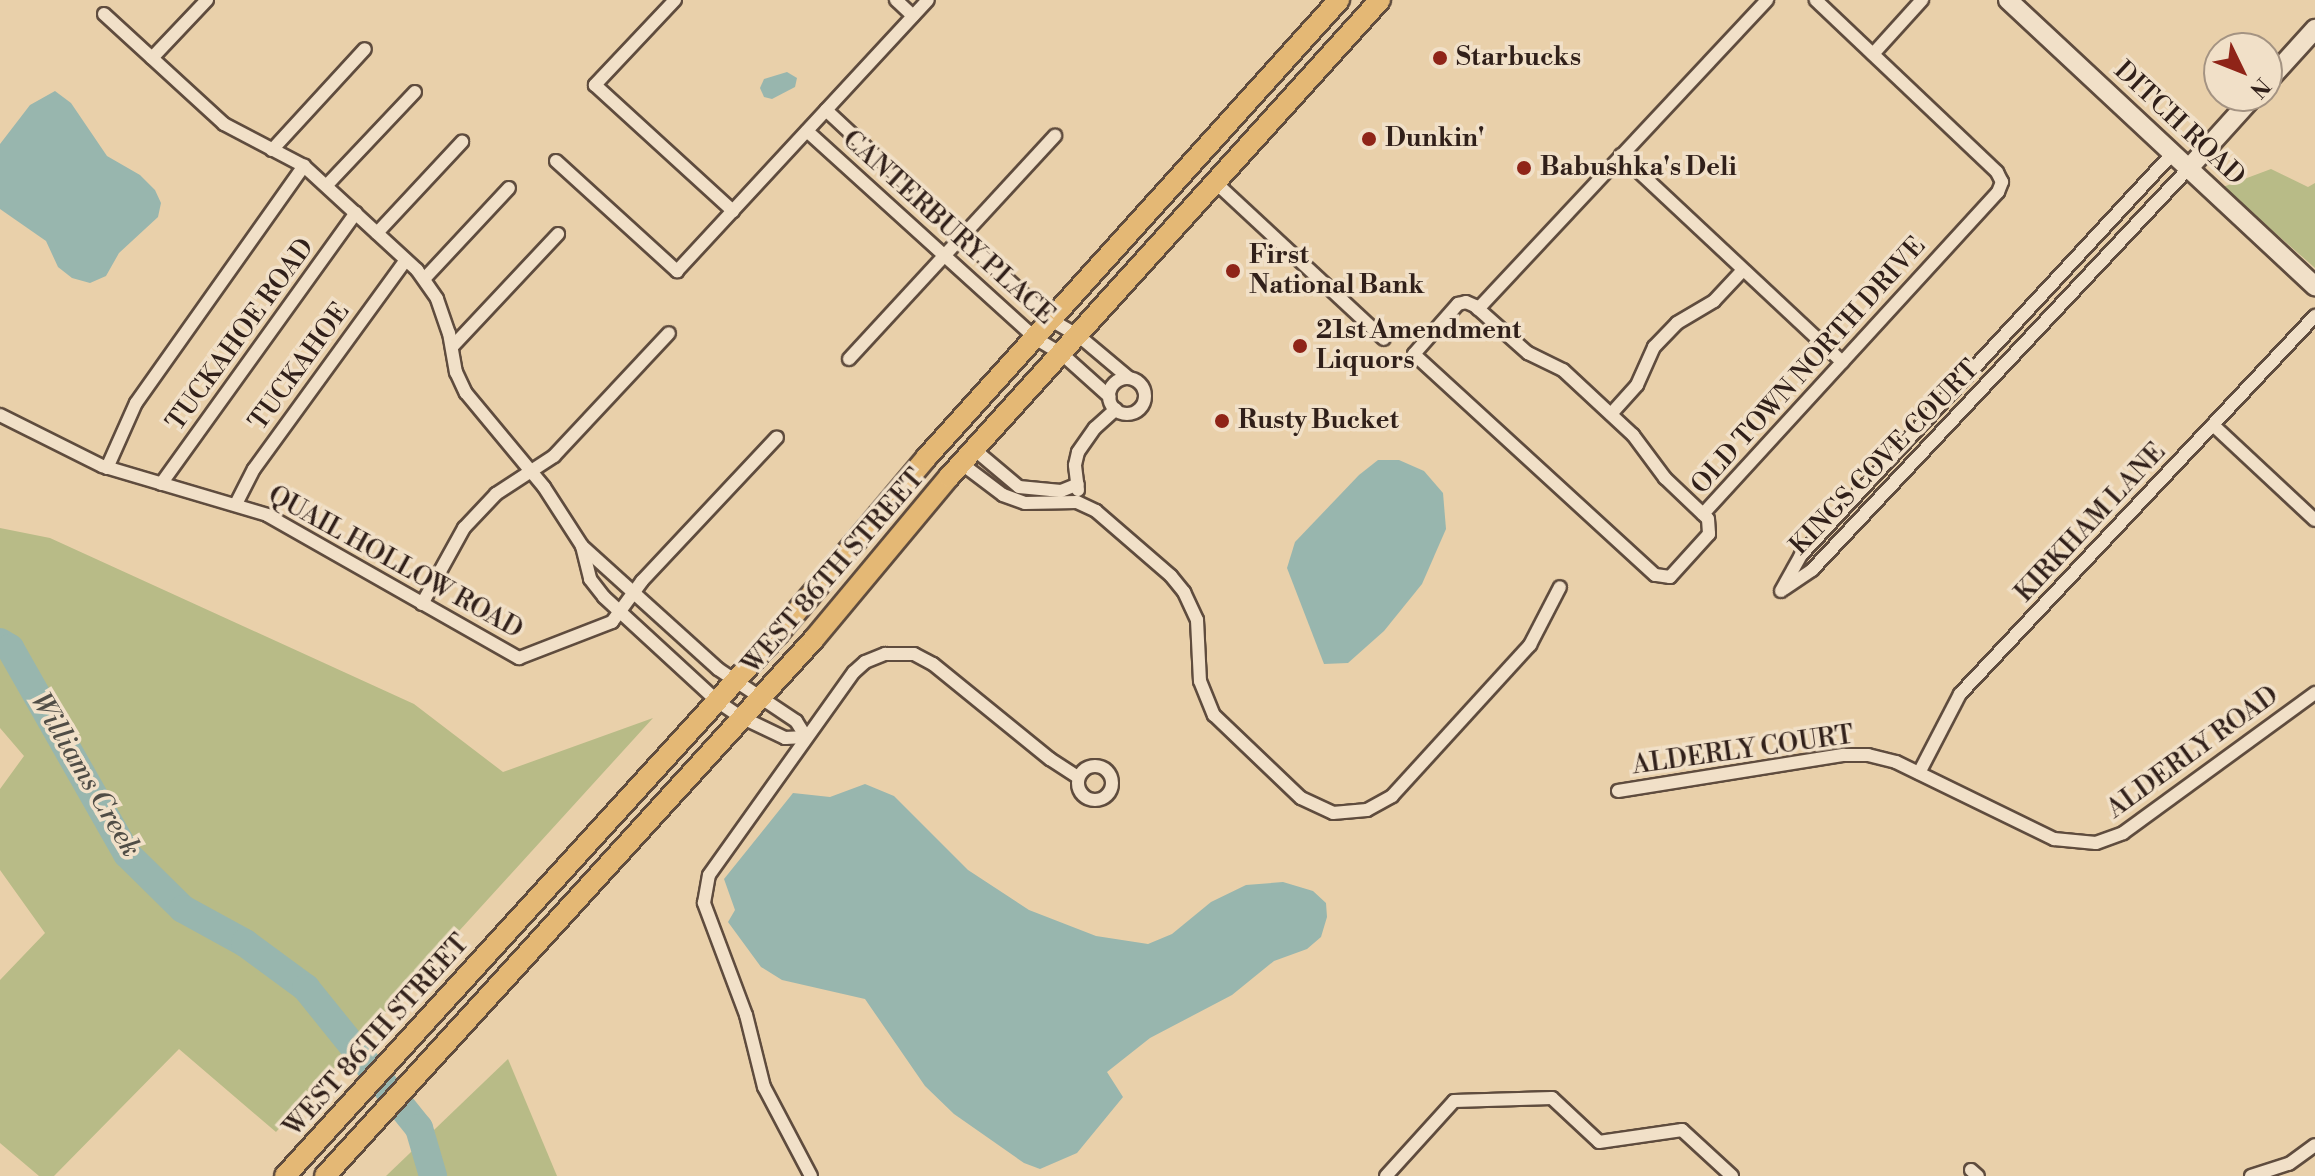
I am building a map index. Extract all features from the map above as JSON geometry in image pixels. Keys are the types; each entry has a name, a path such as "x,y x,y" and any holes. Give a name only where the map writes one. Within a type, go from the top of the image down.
{"main road":[{"name":"WEST 86TH STREET","path":"325,1176 437,1053 747,690 880,511 1339,0"},
{"name":"WEST 86TH STREET","path":"285,1176 422,1024 747,690 814,639 968,457 1380,0"},
{"name":"DITCH ROAD","path":"2008,0 2315,286"},
{"path":"2283,64 2315,29"},
{"path":"2189,168 2240,112"}],"street":[{"path":"152,58 207,0"},
{"path":"675,0 595,85 733,211"},
{"path":"896,0 913,16"},
{"path":"556,161 677,271 928,0"},
{"path":"1703,514 1665,478 1639,442 1563,370 1528,353 1478,309 1767,0"},
{"path":"1816,0 1873,54 1922,0"},
{"path":"104,14 233,130 304,166 425,278 440,307 456,372 466,393 532,471 582,546 626,602 729,710 785,738 806,737"},
{"path":"272,150 365,49"},
{"name":"OLD TOWN NORTH DRIVE","path":"1478,309 1468,302 1458,304 1414,354 1655,575 1664,579 1670,577 1709,534 1710,524 1703,514 1998,192 2002,182 1997,172 1873,54"},
{"path":"327,185 415,92"},
{"path":"826,110 1051,320 1079,336 1142,386 1144,401 1135,412 1125,413 1113,403"},
{"name":"CANTERBURY PLACE","path":"807,131 1035,338 1062,354 1113,403"},
{"path":"849,359 1055,136"},
{"path":"377,233 462,142"},
{"name":"KINGS COVE COURT","path":"2173,153 1801,555 1781,591 1812,570 2189,168"},
{"path":"1621,155 1842,362"},
{"path":"107,468 136,403 304,166"},
{"path":"1216,183 1384,339"},
{"path":"425,278 509,188"},
{"name":"TUCKAHOE ROAD","path":"161,484 356,213"},
{"path":"452,347 558,234"},
{"name":"TUCKAHOE","path":"236,504 254,469 406,260"},
{"path":"1611,414 1637,385 1654,347 1677,323 1714,301 1743,270"},
{"name":"KIRKHAM LANE","path":"1919,773 1960,694 2315,316"},
{"path":"422,604 464,528 496,494 554,456 669,333"},
{"path":"1077,502 1075,465 1078,452 1113,403 1115,383 1129,378"},
{"name":"QUAIL HOLLOW ROAD","path":"0,415 107,468 267,515 519,658 605,628 777,437"},
{"path":"2213,425 2315,520"},
{"path":"968,457 1019,487 1061,491 1078,484"},
{"path":"968,457 1003,495 1025,503 1077,502 1113,522 1184,592 1199,631 1200,681 1214,715 1301,798 1333,813 1361,812 1392,796 1530,645 1560,587"},
{"path":"582,546 590,579 796,721 806,737"},
{"path":"811,1176 764,1087 749,1026 703,896 709,875 859,667 885,654 907,653 933,664 1050,759 1078,777"},
{"name":"ALDERLY ROAD","path":"1919,773 2054,839 2096,843 2123,833 2315,693"},
{"name":"ALDERLY COURT","path":"1618,791 1856,755 1890,760 1919,773"},
{"path":"1386,1176 1454,1101 1552,1098 1599,1142 1682,1130 1732,1176"},
{"path":"2251,1176 2289,1164 2315,1145"}],"green space":[{"path":"2271,169 2308,187 2315,183 2315,268 2223,187"},
{"path":"0,528 50,538 414,704 503,772 653,718 276,1132 179,1049 54,1176 39,1176 0,1143 0,980 45,933 0,870 0,789 24,756 0,728"},
{"path":"508,1059 557,1176 386,1176"}],"water":[{"path":"787,72 797,78 795,87 772,99 764,97 760,88 764,79"},
{"path":"55,91 71,103 107,156 140,175 155,190 161,203 158,217 119,253 106,276 90,283 72,278 58,267 46,241 0,209 0,144 30,105"},
{"path":"1378,460 1399,460 1424,471 1443,493 1446,529 1422,584 1384,631 1348,663 1324,664 1287,568 1295,542 1359,475"},
{"path":"865,784 894,796 968,870 1029,910 1096,936 1148,944 1172,934 1211,902 1246,885 1283,882 1313,891 1326,903 1327,917 1321,937 1307,949 1274,961 1232,995 1150,1038 1107,1072 1123,1097 1077,1153 1040,1169 1024,1163 954,1114 925,1086 865,999 782,980 761,967 728,922 735,910 724,879 793,793 830,797"}],"waterway":[{"name":"Williams Creek","path":"0,642 10,648 127,854 183,909 245,943 306,988 419,1128 433,1176"}],"place":[{"name":"Starbucks","path":"1440,58"},
{"name":"Dunkin'","path":"1369,139"},
{"name":"Babushka's Deli","path":"1524,168"},
{"name":"First National Bank","path":"1233,271"},
{"name":"21st Amendment Liquors","path":"1300,346"},
{"name":"Rusty Bucket","path":"1222,421"}]}
